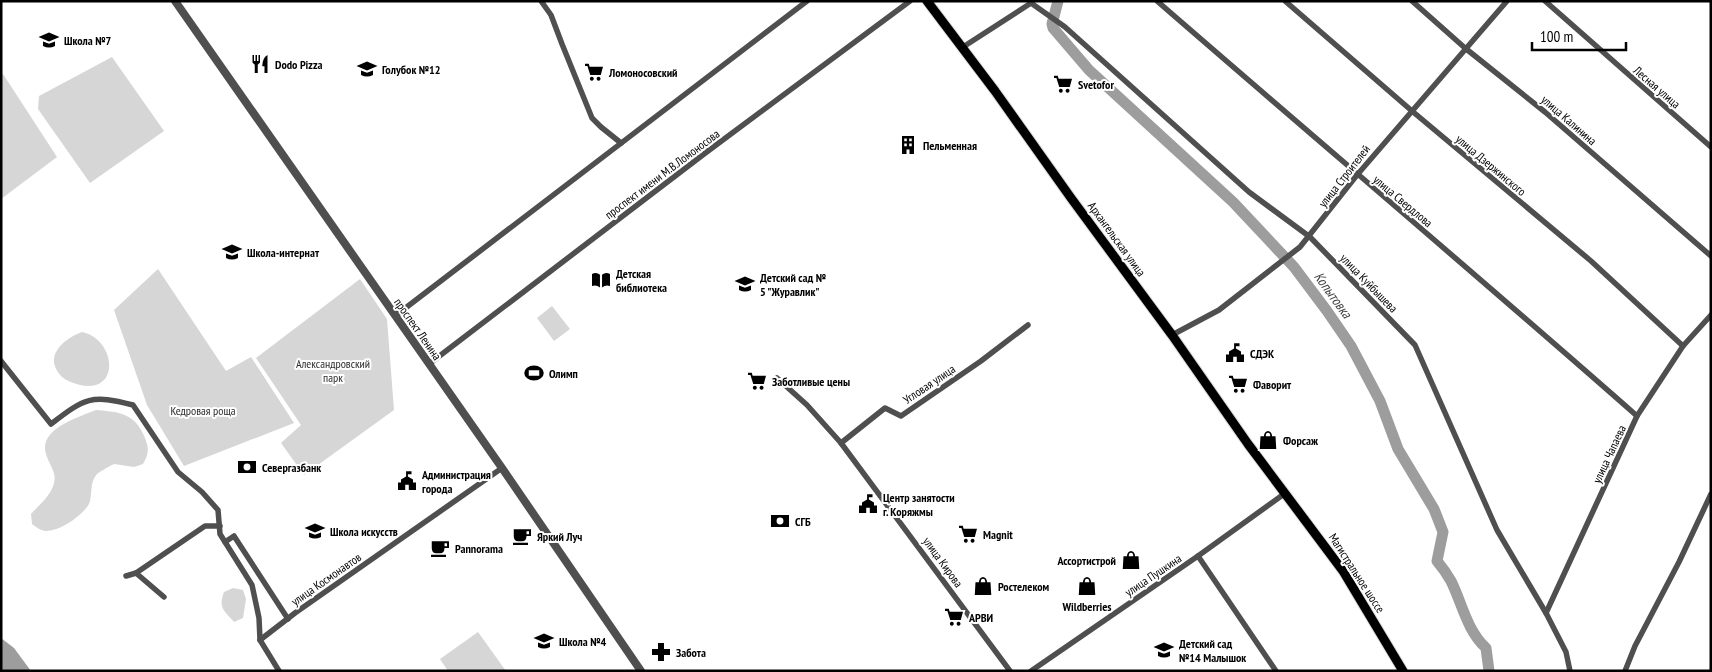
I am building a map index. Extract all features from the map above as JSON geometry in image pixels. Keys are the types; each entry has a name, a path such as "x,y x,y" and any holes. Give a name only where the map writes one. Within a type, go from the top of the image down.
{"main road":[{"name":"Архангельская улица","path":"927,1 963,47 1284,494"},
{"name":"Магистральное шоссе","path":"1284,494 1343,571 1403,671"}],"street":[{"name":"проспект Ленина","path":"176,1 502,468 641,671"},
{"path":"541,1 551,14 592,118 621,143"},
{"path":"395,316 807,1"},
{"name":"проспект имени М.В.Ломоносова","path":"429,364 704,154 910,1"},
{"name":"улица Свердлова","path":"1157,1 1356,175 1505,299 1638,416"},
{"name":"улица Дзержинского","path":"1285,1 1412,111 1591,261 1683,346"},
{"name":"улица Калинина","path":"1412,1 1465,48 1545,112 1711,256"},
{"name":"улица Строителей","path":"1172,336 1219,310 1292,254 1310,237 1356,175 1507,1"},
{"name":"Лесная улица","path":"1545,1 1711,147"},
{"name":"улица Куйбышева","path":"963,47 1031,3 1065,27 1249,192 1310,237 1415,345 1497,530 1546,613 1566,652 1570,671"},
{"name":"улица Чапаева","path":"1546,613 1638,416 1683,346 1711,315"},
{"name":"Угловая улица","path":"841,443 885,408 901,416 981,361 1028,325"},
{"path":"1,361 51,424 76,405 94,398 133,405 178,472 202,492 218,510 220,534 252,584 259,618 260,640 278,671"},
{"name":"улица Кирова","path":"777,378 807,405 841,443 1010,671"},
{"name":"улица Космонавтов","path":"260,640 502,468"},
{"name":"улица Пушкина","path":"1031,671 1198,556 1284,494"},
{"path":"1625,671 1635,646 1679,562 1711,494"},
{"path":"126,576 136,572 205,526 220,526"},
{"path":"225,542 234,536 288,620"},
{"path":"1198,556 1276,671"},
{"path":"136,572 164,597"}],"green space":[{"path":"112,57 164,131 90,183 38,109 39,96"},
{"path":"3,74 57,157 1,199 1,75"},
{"name":"Кедровая роща","path":"158,269 226,371 251,357 294,423 184,466 147,405 114,310"},
{"name":"Александровский парк","path":"360,279 387,319 394,410 304,475 281,443 301,425 256,358"},
{"path":"552,306 570,329 554,341 537,318"},
{"path":"82,332 102,344 107,354 108,374 102,382 93,386 80,385 66,380 56,370 54,363 57,350 62,344"},
{"path":"96,410 126,415 136,423 147,445 148,451 145,460 143,464 134,467 114,464 101,471 95,477 89,504 86,509 70,522 58,528 46,531 40,530 32,524 31,514 48,496 55,479 46,454 45,445 48,438 62,425"},
{"path":"233,588 243,590 246,599 243,618 234,622 222,605 224,592"},
{"path":"478,632 506,671 448,671 440,659"}],"shaded area":[{"path":"1,638 14,648 31,671 1,671"}],"waterway":[{"name":"Копытовка","path":"1058,1 1052,24 1053,28 1089,70 1233,202 1294,267 1351,346 1380,401 1398,449 1434,509 1443,532 1437,561 1451,581 1474,633 1486,648 1489,671"}],"place":[{"name":"Школа №7","path":"49,40"},
{"name":"Dodo Pizza","path":"260,64"},
{"name":"Голубок №12","path":"367,69"},
{"name":"Ломоносовский","path":"594,72"},
{"name":"Svetofor","path":"1063,84"},
{"name":"Пельменная","path":"908,145"},
{"name":"Школа-интернат","path":"232,252"},
{"name":"Детская библиотека","path":"601,280"},
{"name":"Детский сад № 5 \"Журавлик\"","path":"745,284"},
{"name":"СДЭК","path":"1235,353"},
{"name":"Олимп","path":"534,373"},
{"name":"Заботливые цены","path":"757,381"},
{"name":"Фаворит","path":"1238,384"},
{"name":"Форсаж","path":"1268,440"},
{"name":"Севергазбанк","path":"247,467"},
{"name":"Администрация города","path":"407,481"},
{"name":"Центр занятости г. Коряжмы","path":"868,504"},
{"name":"СГБ","path":"780,521"},
{"name":"Школа искусcтв","path":"315,531"},
{"name":"Magnit","path":"968,534"},
{"name":"Яркий Луч","path":"522,536"},
{"name":"Pannorama","path":"440,548"},
{"name":"Ассортистрой","path":"1131,560"},
{"name":"Ростелеком","path":"983,586"},
{"name":"Wildberries","path":"1087,586"},
{"name":"АРВИ","path":"954,617"},
{"name":"Школа №4","path":"544,641"},
{"name":"Детский сад №14 Малышок","path":"1164,650"},
{"name":"Забота","path":"661,652"}]}
